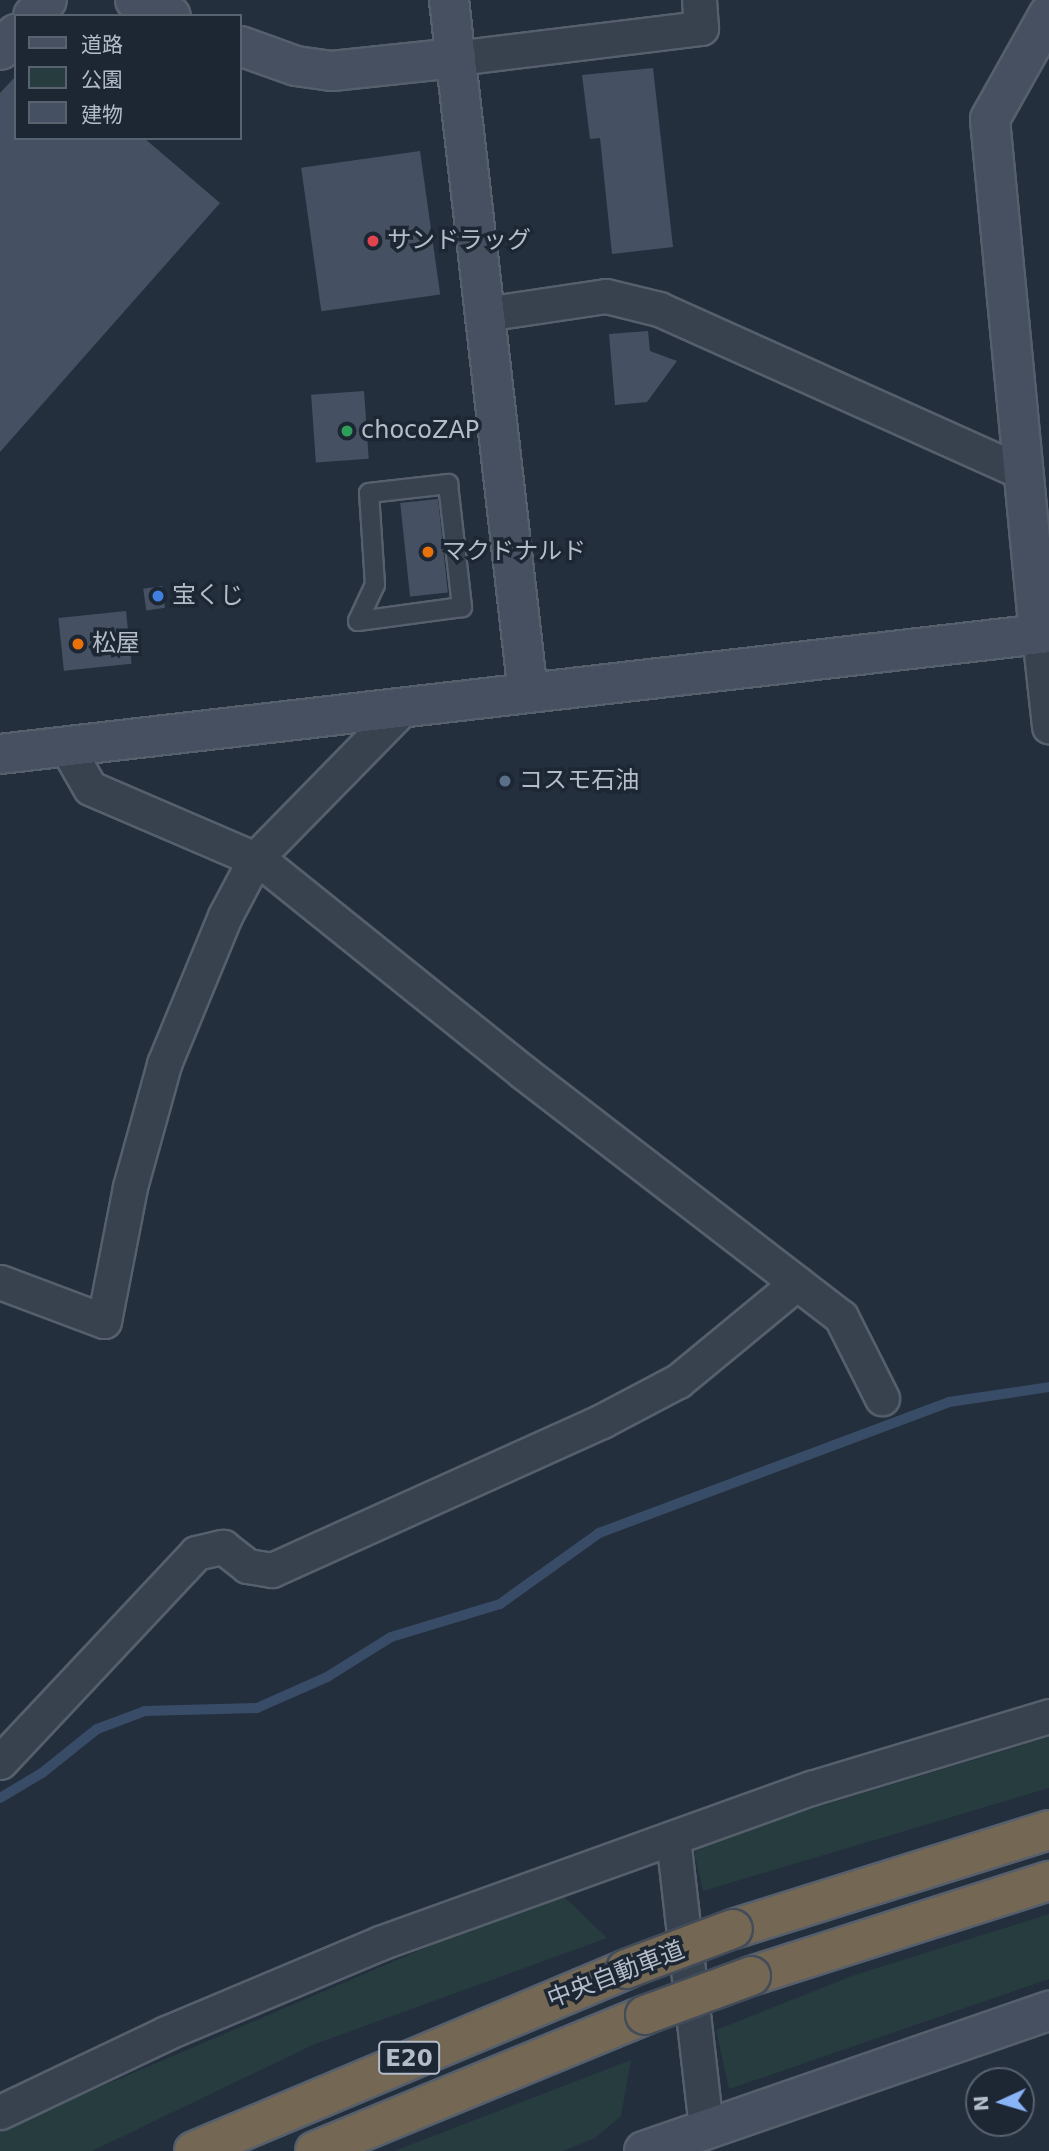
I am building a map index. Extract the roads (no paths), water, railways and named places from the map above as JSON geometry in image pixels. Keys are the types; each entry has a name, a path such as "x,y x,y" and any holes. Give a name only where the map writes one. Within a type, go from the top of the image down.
{"highway":[{"name":"中央自動車道","path":"194,2151 626,1969 733,1929 1049,1830"},
{"name":"中央自動車道","path":"315,2151 645,2015 751,1976 1049,1881"}],"street":[{"path":"35,14 47,0"},
{"path":"135,0 166,14"},
{"path":"449,0 528,694"},
{"path":"242,47 277,61 332,71 701,28 699,0"},
{"path":"1049,14 990,119 1024,473 1044,634 1049,726"},
{"path":"0,50 14,36"},
{"path":"485,314 606,296 659,309 1024,473"},
{"path":"0,754 1044,634"},
{"path":"0,1282 104,1321 130,1186 164,1064 225,916 255,859 404,708"},
{"path":"65,746 90,788 255,859 841,1317 882,1398"},
{"path":"0,1762 196,1553 223,1547 247,1566 272,1570 309,1554 602,1421 678,1381 797,1283"},
{"path":"0,2112 166,2033 380,1943 811,1788 1049,1716"},
{"path":"673,1838 696,2136"},
{"path":"644,2151 696,2136 1049,2011"}],"lane":[{"path":"447,484 462,607 358,621 375,585 369,493 447,484"}],"waterway":[{"path":"0,1798 42,1773 97,1729 145,1711 257,1708 327,1677 391,1637 500,1604 599,1533 949,1402 1049,1387"}],"place":[{"name":"サンドラッグ","path":"373,241"},
{"name":"chocoZAP","path":"347,431"},
{"name":"マクドナルド","path":"428,552"},
{"name":"宝くじ","path":"158,596"},
{"name":"松屋","path":"78,644"},
{"name":"コスモ石油","path":"505,781"}]}
